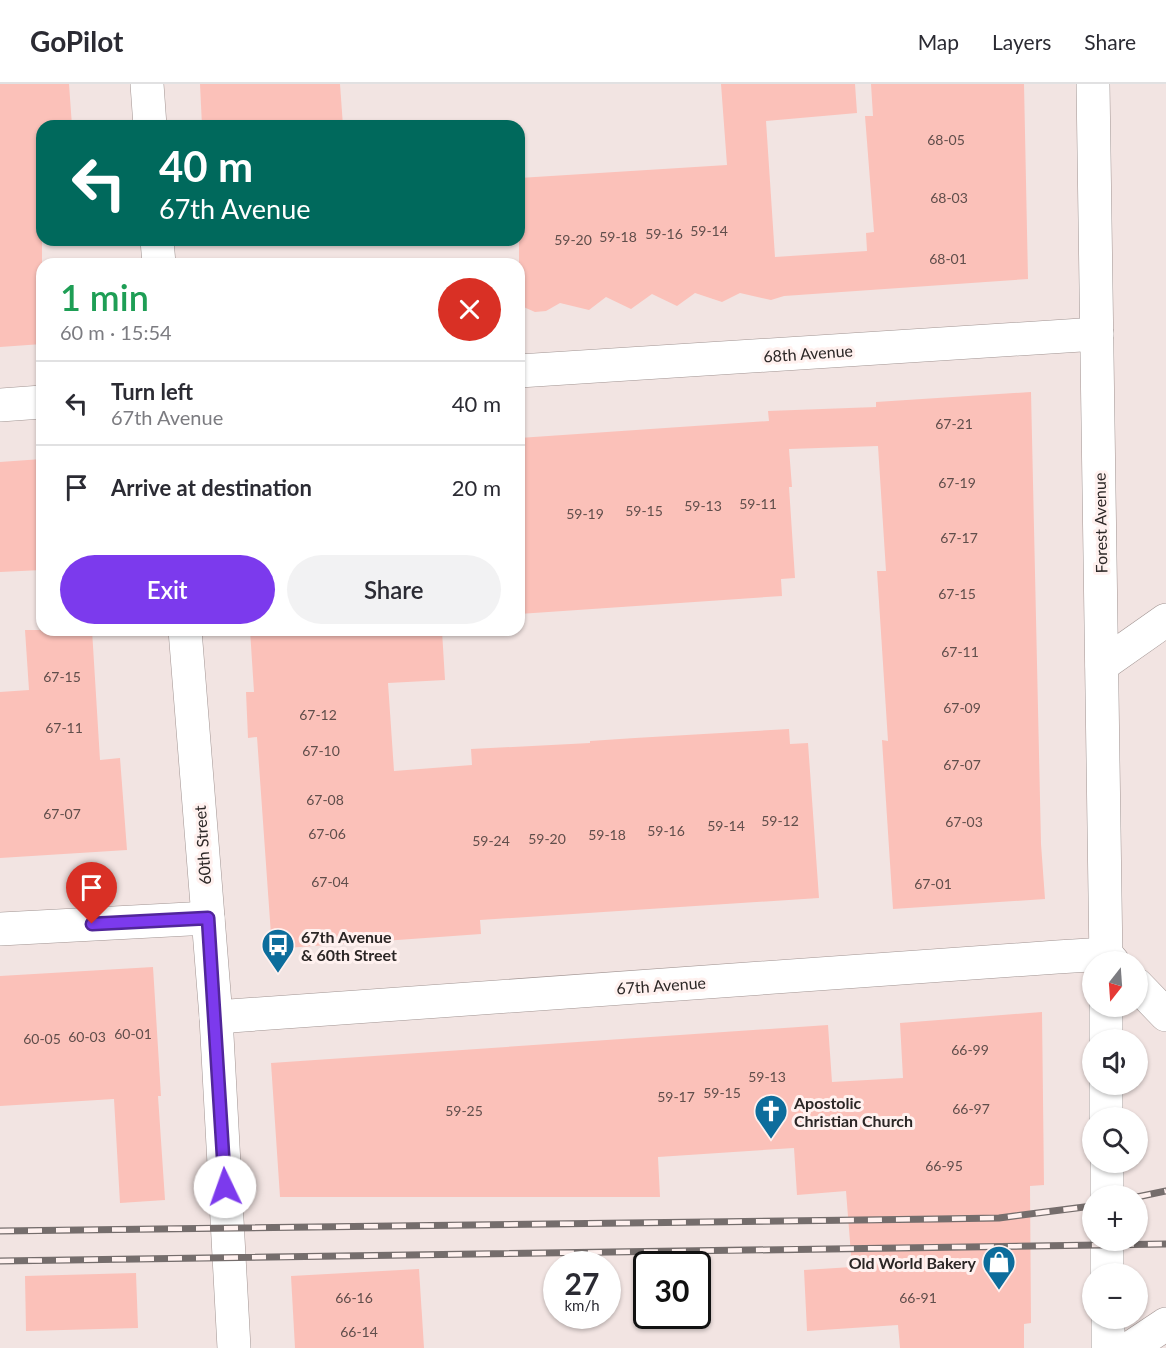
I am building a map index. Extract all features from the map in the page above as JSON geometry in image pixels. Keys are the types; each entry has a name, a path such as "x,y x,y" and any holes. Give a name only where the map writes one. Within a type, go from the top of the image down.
{"street":[{"path":"147,84 150,120"},
{"name":"Forest Avenue","path":"1093,84 1108,951"},
{"name":"68th Avenue","path":"525,371 1097,334"},
{"path":"0,405 36,402"},
{"path":"1102,665 1166,620"},
{"name":"60th Street","path":"185,636 216,1017 234,1348"},
{"path":"0,929 208,918"},
{"name":"67th Avenue","path":"216,1017 1082,961"},
{"path":"1148,996 1166,1014"},
{"path":"1130,1348 1166,1324"},
{"path":"1108,1329 1108,1348"}],"building":[{"path":"0,84 69,84 72,120 36,120 36,246 42,246 42,258 36,258 36,344 0,347"},
{"path":"200,84 340,84 343,120 202,120"},
{"path":"721,84 855,84 857,113 766,121 775,257 867,251 866,233 874,232 865,116 873,116 871,84 1024,84 1028,279 784,296 771,300 740,293 722,302 695,293 677,306 652,294 631,309 606,297 589,310 560,303 546,311 535,312 525,308 525,258 519,258 519,246 525,246 525,178 727,165"},
{"path":"1031,392 1041,844 1045,899 893,909 882,740 888,741 877,571 886,571 878,446 789,449 795,578 781,579 782,596 525,614 525,438 769,421 768,411 876,407 876,402"},
{"path":"36,459 36,570 0,572 0,462"},
{"path":"25,630 36,630 36,636 92,636 100,760 120,758 127,850 0,858 0,692 29,690"},
{"path":"250,636 442,636 445,680 388,683 394,771 472,765 471,749 789,729 790,744 808,743 819,898 480,920 481,934 272,949 257,737 248,738 246,692 254,692"},
{"path":"153,967 165,1200 120,1203 114,1099 0,1106 0,976"},
{"path":"1042,1012 1044,1185 1030,1186 1031,1323 1024,1324 1024,1348 900,1348 898,1325 807,1331 804,1270 852,1267 846,1191 797,1195 794,1148 658,1157 660,1197 280,1197 271,1063 828,1025 832,1082 903,1078 900,1023"},
{"path":"419,1269 424,1348 295,1348 291,1276"},
{"path":"136,1273 138,1328 26,1331 25,1276"}],"railway":[{"path":"1148,1195 1166,1191"},
{"path":"0,1231 999,1218 1082,1207"},
{"path":"0,1261 1166,1244"}],"place":[{"name":"67th Avenue & 60th Street","path":"278,974"},
{"name":"Apostolic Christian Church","path":"771,1140"},
{"name":"Old World Bakery","path":"999,1291"}],"route":[{"path":"92,924 208,918 225,1187"}]}
